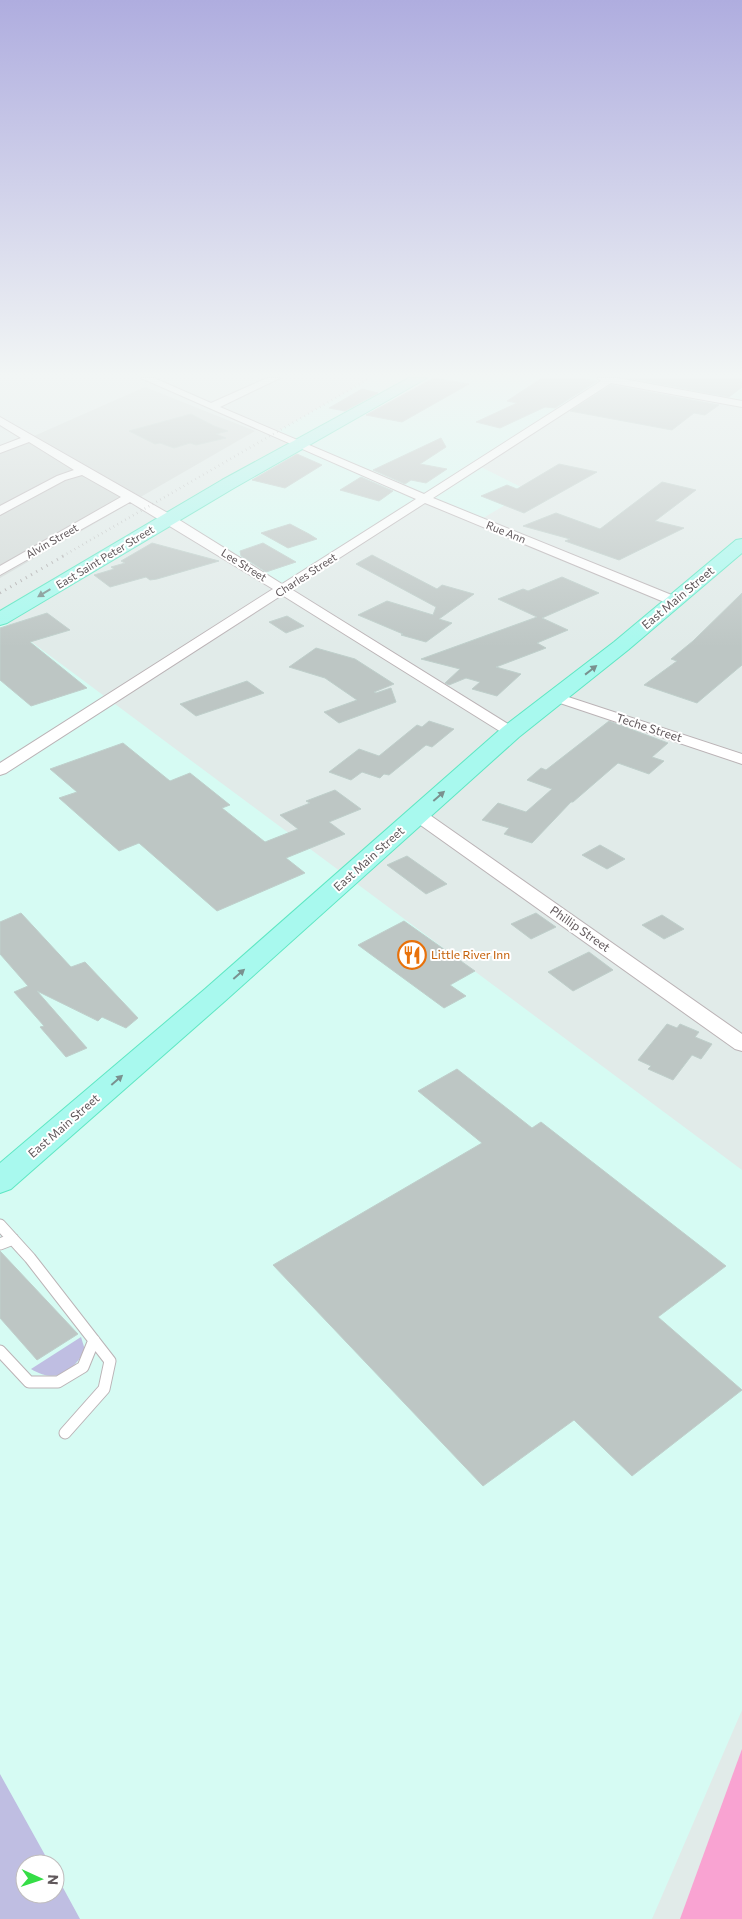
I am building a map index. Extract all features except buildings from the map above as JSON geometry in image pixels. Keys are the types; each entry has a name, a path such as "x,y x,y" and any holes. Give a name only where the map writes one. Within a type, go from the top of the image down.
{"main road":[{"name":"East Saint Peter Street","path":"0,619 258,468"},
{"name":"East Main Street","path":"0,1181 215,995 511,732 674,602 742,544"}],"street":[{"name":"Lee Street","path":"78,468 169,519 511,732"},
{"name":"Rue Ann","path":"351,468 674,602"},
{"name":"Charles Street","path":"0,770 15,758 283,590 471,468"},
{"path":"0,511 61,478 84,471"},
{"name":"Alvin Street","path":"0,571 130,497"},
{"name":"Teche Street","path":"556,697 742,759"},
{"name":"Phillip Street","path":"418,815 742,1044"}],"lane":[{"path":"0,1224 110,1361 104,1389 65,1433"},
{"path":"0,1244 13,1239"},
{"path":"0,1352 29,1382 58,1382 83,1367 94,1340"}],"shaded area":[{"path":"0,468 192,468 0,578"},
{"path":"257,468 482,468 529,491 478,521 424,499 283,590 169,519"},
{"path":"6,623 742,1170 742,1710 652,1919 0,1919 0,626"},
{"path":"81,1337 85,1350 75,1365 69,1370 56,1376 48,1376 31,1369"},
{"path":"742,1749 742,1919 680,1919"},
{"path":"0,1774 44,1854 15,1854 15,1904 65,1904 65,1891 80,1919 0,1919"}],"railway":[{"path":"63,556 216,468"},
{"path":"0,593 65,555"}],"place":[{"name":"Little River Inn","path":"412,955"}]}
